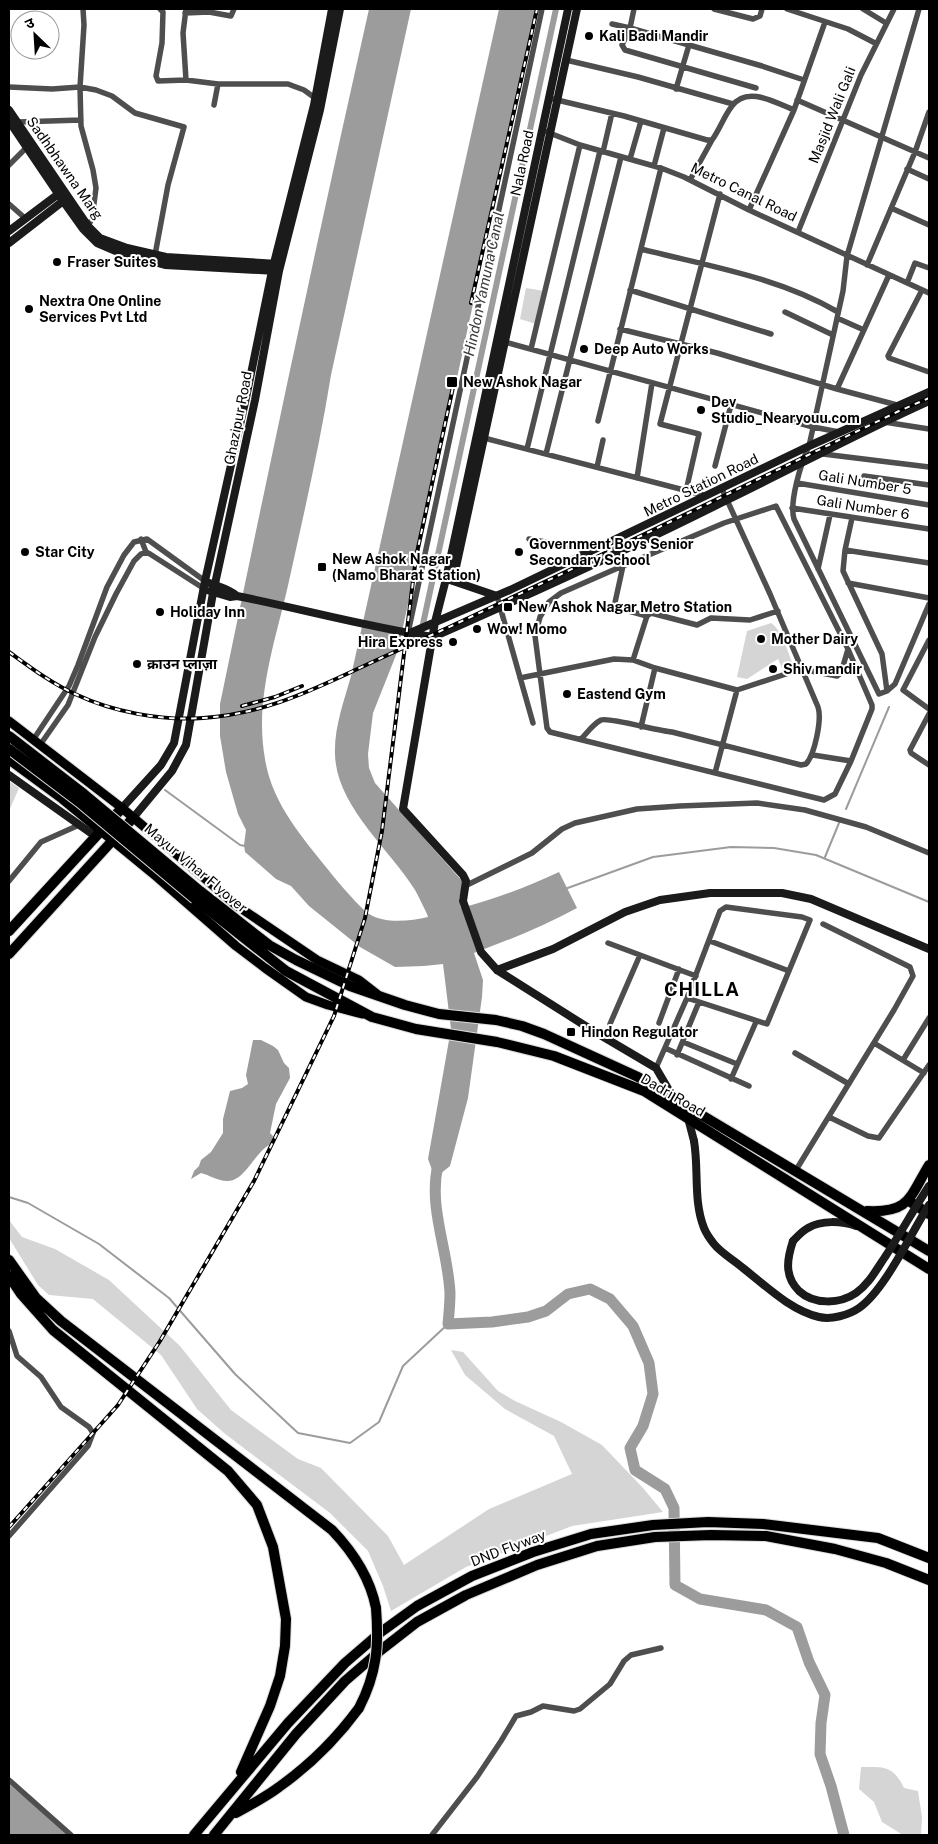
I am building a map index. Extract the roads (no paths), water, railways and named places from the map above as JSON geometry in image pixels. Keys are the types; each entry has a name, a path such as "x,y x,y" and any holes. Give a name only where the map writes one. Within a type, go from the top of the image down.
{"highway":[{"name":"Mayur Vihar Flyover","path":"9,736 84,794 200,891 269,945 350,986 381,996"},
{"name":"Mayur Vihar Flyover","path":"9,748 79,802 195,899 286,971 372,1017"},
{"path":"11,929 122,808"},
{"path":"9,954 133,818"},
{"name":"Dadri Road","path":"381,996 439,1014 496,1020 522,1026 544,1034 668,1098 796,1170 929,1250"},
{"name":"Dadri Road","path":"372,1017 416,1029 497,1042 554,1056 646,1087"},
{"name":"Dadri Road","path":"668,1098 688,1118 929,1270"},
{"path":"863,1210 886,1212 901,1207 908,1200 929,1165"},
{"path":"908,1200 929,1214"},
{"path":"914,1260 915,1254 918,1251 929,1255"},
{"path":"9,1260 36,1298 61,1321 103,1351 238,1459 332,1530 349,1548 368,1584 376,1608 377,1653 368,1690 359,1708 342,1732 278,1788 229,1817"},
{"path":"9,1276 20,1294 53,1330 228,1471 257,1505 273,1547 286,1619 285,1646 280,1676 270,1706 245,1766 222,1802"},
{"name":"DND Flyway","path":"194,1835 288,1723 345,1663 381,1632 417,1606 472,1576 533,1552 591,1534 666,1524 763,1524 878,1538 929,1558"},
{"name":"DND Flyway","path":"214,1835 296,1734 345,1681 417,1622 466,1595 537,1565 597,1546 666,1536 766,1536 835,1549 886,1563 929,1580"}],"main road":[{"path":"9,722 122,808 243,910 317,960 359,980 381,996"},
{"path":"9,760 62,799 97,834 112,841 157,877 236,946 306,996 328,1005 372,1017"},
{"path":"157,877 153,867 155,857 164,851 175,852"}],"street":[{"path":"83,9 84,25 80,87 81,126 96,188 92,219 88,226"},
{"path":"160,9 163,12 162,43 157,79 160,81 186,80 218,84 288,84 304,90 315,98"},
{"path":"186,80 183,33 186,11 210,12 232,16 234,9"},
{"name":"Ghazipur Road","path":"122,808 161,765 174,743 204,585 315,98 332,9"},
{"name":"Ghazipur Road","path":"133,818 172,771 186,745 255,400 276,268 320,110 340,9"},
{"path":"406,633 542,9"},
{"name":"Nala Road","path":"450,580 505,342 527,197 568,9"},
{"name":"Nala Road","path":"450,580 496,340 521,245 536,198 577,9"},
{"path":"634,9 630,28 622,45 625,50 756,88"},
{"path":"714,9 753,19 760,16 762,9"},
{"path":"787,9 848,30 875,43"},
{"path":"863,9 886,23"},
{"name":"Masjid Wali Gali","path":"798,232 875,43 894,9"},
{"path":"919,9 847,256 838,315 813,427 801,463 792,508 794,519 880,694 895,684 929,604"},
{"path":"749,210 794,110 825,22"},
{"path":"612,24 762,66 804,80"},
{"path":"676,89 689,45"},
{"path":"566,60 638,77 733,104"},
{"path":"555,69 564,71"},
{"path":"214,105 218,84"},
{"path":"9,87 52,89 80,87 96,90 112,96 135,113 184,127 168,185 156,255"},
{"path":"690,180 733,104 743,96 755,96 794,110"},
{"path":"549,98 712,140"},
{"path":"797,100 929,158"},
{"name":"Sadhbhawna Marg","path":"9,110 84,230 97,243 118,252 165,265 276,268"},
{"path":"868,265 927,123 929,112"},
{"path":"527,449 612,113"},
{"path":"18,122 81,120"},
{"path":"630,160 641,121"},
{"name":"Sadhbhawna Marg","path":"9,122 26,148 88,226 100,238 127,248 166,258 276,268"},
{"path":"654,166 664,128"},
{"name":"Metro Canal Road","path":"542,130 580,145 661,168 690,180 749,210 929,293"},
{"path":"531,349 580,145"},
{"path":"9,165 26,148"},
{"path":"546,454 621,157"},
{"path":"598,421 661,168"},
{"path":"908,169 929,179"},
{"path":"686,491 699,434 660,424 720,194"},
{"path":"9,232 63,195"},
{"path":"9,243 63,195"},
{"path":"527,197 536,198"},
{"path":"9,204 26,219"},
{"path":"891,208 929,226"},
{"path":"640,249 766,280 816,299 838,315 864,330"},
{"path":"907,283 915,263 929,268"},
{"path":"836,389 889,276"},
{"path":"630,290 771,334"},
{"path":"922,290 888,356 929,372"},
{"path":"785,312 833,335"},
{"path":"620,329 748,362 822,385 897,405"},
{"path":"496,340 813,427 839,432"},
{"path":"637,478 652,383"},
{"name":"Metro Station Road","path":"406,633 497,596 590,553 808,446 929,392"},
{"name":"Metro Station Road","path":"432,637 579,572 929,401"},
{"path":"715,466 731,405"},
{"path":"884,422 929,429"},
{"path":"478,426 486,428"},
{"path":"484,438 707,496"},
{"path":"597,468 603,440"},
{"path":"823,454 929,467"},
{"path":"864,476 929,485"},
{"name":"Gali Number 5","path":"797,483 929,505"},
{"path":"581,739 603,720 672,732 801,765 806,764 812,755 820,715 818,706 778,611 722,489"},
{"path":"774,506 778,508 848,649 873,707 835,794 824,800 581,739 551,734 548,730 535,636 540,617 549,602 561,593 735,520 774,506"},
{"name":"Gali Number 6","path":"792,508 929,530"},
{"path":"818,569 830,515"},
{"path":"852,518 845,550 843,571 882,654 887,691"},
{"path":"37,742 69,686 111,579 132,544 147,538 204,585"},
{"path":"141,539 146,552 216,590 232,591 237,596 432,637"},
{"path":"529,539 578,548 590,553"},
{"path":"845,550 929,562"},
{"path":"37,742 68,705 95,637 116,594 134,561 146,552"},
{"path":"623,566 614,607 647,616"},
{"path":"533,723 497,596 450,580 435,622 404,809 463,875 466,881 463,901 481,952 497,970 656,1068 668,1098"},
{"path":"848,583 929,598"},
{"path":"484,601 490,612"},
{"path":"633,660 648,614 653,613 697,625 712,618 750,620 778,611"},
{"path":"929,640 903,690 929,709"},
{"path":"520,678 614,659 633,660 737,690 801,669 837,676 841,673 848,649"},
{"path":"641,727 656,668"},
{"path":"714,773 737,690"},
{"path":"929,714 910,750 911,753 929,765"},
{"path":"812,755 851,761"},
{"path":"9,775 79,825 97,834"},
{"path":"465,886 528,856 562,830 575,823 636,809 757,803 805,810 866,827 929,853"},
{"path":"9,881 41,842 79,825"},
{"path":"497,970 553,949 625,912 660,900 710,893 782,892 811,899 929,949"},
{"path":"646,1087 687,998 720,911 724,908 802,917 810,920 768,1023 756,1022 687,998"},
{"path":"796,1170 913,976 912,970 822,924"},
{"path":"710,941 789,971"},
{"path":"608,943 696,976"},
{"path":"610,1024 640,955"},
{"path":"659,1024 679,969"},
{"path":"677,1055 698,1002"},
{"path":"903,1060 929,1018"},
{"path":"731,1079 756,1022"},
{"path":"683,1042 737,1064"},
{"path":"874,1043 924,1073"},
{"path":"665,1048 750,1086"},
{"path":"795,1052 849,1084"},
{"path":"829,1116 868,1136 878,1138 929,1066"},
{"path":"688,1118 697,1158 699,1212 705,1230 714,1245 776,1294 803,1312 821,1318 838,1317 859,1308 874,1292 892,1267 929,1205"},
{"path":"867,1230 850,1224 827,1222 808,1228 792,1241 787,1260 789,1276 797,1289 804,1295 819,1301 833,1301 856,1293 872,1279 929,1186"},
{"path":"9,1331 17,1356 41,1377 60,1407 89,1427 93,1433 88,1446 9,1536"},
{"path":"432,1835 482,1770 516,1716 543,1706 574,1711 580,1709 614,1679 627,1658 631,1655 661,1648"},
{"path":"9,1780 71,1835"}],"waterway":[{"name":"Hindon Yamuna Canal","path":"423,624 556,9"},
{"path":"846,809 889,707"},
{"path":"165,790 240,845 245,846"},
{"path":"825,857 839,823"},
{"path":"565,889 653,857 731,847 774,848 816,855 929,902"},
{"path":"438,1165 435,1197 450,1293 448,1324 492,1322 528,1317 546,1311 568,1294 590,1289 610,1299 633,1326 649,1363 653,1394 643,1426 630,1448 635,1470 665,1489 674,1508 675,1585 700,1599 766,1610 797,1627 809,1662 825,1695 821,1723 820,1754 844,1835"},
{"path":"9,1197 28,1203 99,1244 169,1298 235,1374 298,1433 350,1443 379,1422 403,1366 448,1324"}],"railway":[{"path":"471,303 537,9"},
{"path":"9,1527 118,1405 160,1341 254,1181 334,1016 365,918 382,831 416,557 453,387"},
{"path":"9,652 66,690 105,706 138,714 187,719 223,716 262,708 315,688 445,629 929,398"},
{"path":"242,706 275,697 302,686"}],"place":[{"name":"Kali Badi Mandir","path":"589,36"},
{"name":"Fraser Suites","path":"57,262"},
{"name":"Nextra One Online Services Pvt Ltd","path":"29,309"},
{"name":"Deep Auto Works","path":"584,349"},
{"name":"New Ashok Nagar","path":"452,382"},
{"name":"Dev Studio_Nearyouu.com","path":"701,410"},
{"name":"Star City","path":"25,552"},
{"name":"Government Boys Senior Secondary School","path":"519,552"},
{"name":"New Ashok Nagar (Namo Bharat Station)","path":"322,567"},
{"name":"New Ashok Nagar Metro Station","path":"508,607"},
{"name":"Holiday Inn","path":"160,612"},
{"name":"Wow! Momo","path":"477,629"},
{"name":"Mother Dairy","path":"761,639"},
{"name":"Hira Express","path":"453,642"},
{"name":"क्राउन प्लाज़ा","path":"137,664"},
{"name":"Shiv mandir","path":"773,669"},
{"name":"Eastend Gym","path":"567,694"},
{"name":"Hindon Regulator","path":"571,1032"}],"district":[{"name":"CHILLA","path":"702,989"}]}
